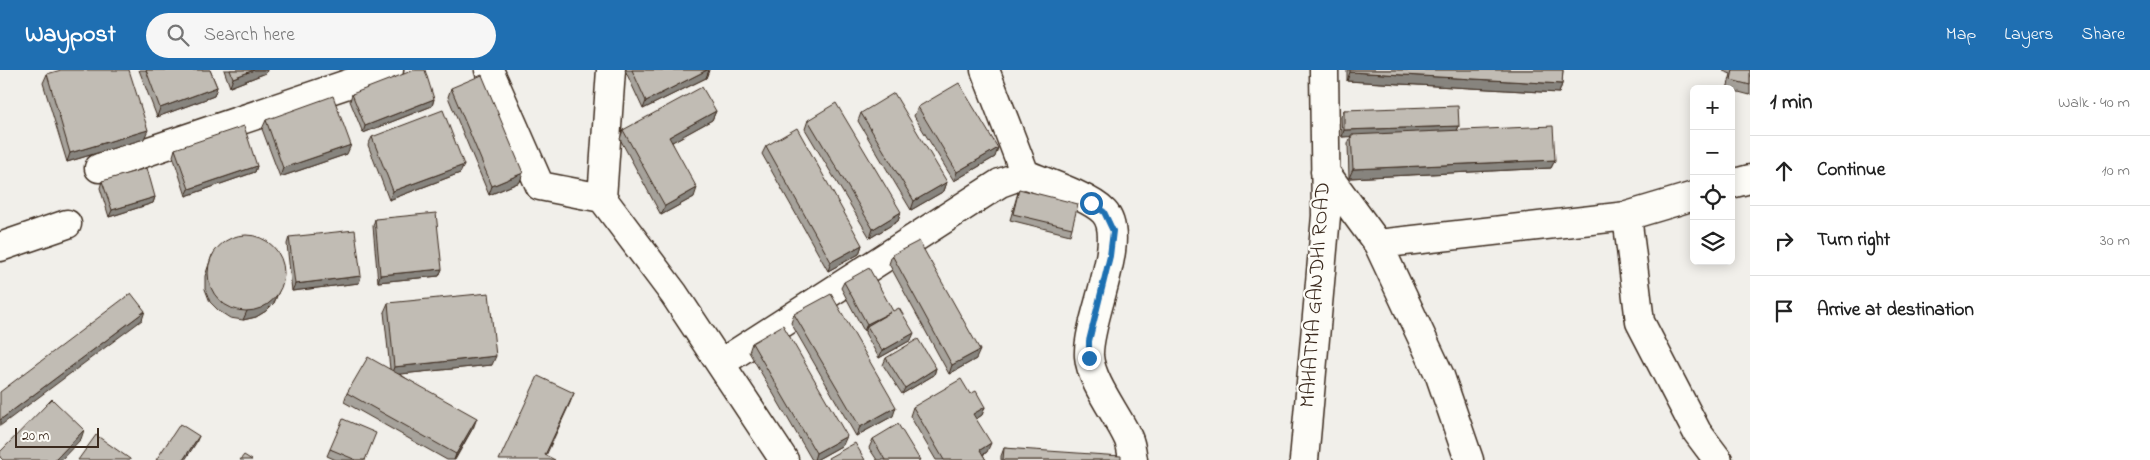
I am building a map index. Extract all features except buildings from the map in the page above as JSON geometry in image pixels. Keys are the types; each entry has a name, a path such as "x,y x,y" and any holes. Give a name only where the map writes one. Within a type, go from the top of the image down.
{"street":[{"path":"99,168 389,70"},
{"path":"489,70 540,186 602,198"},
{"path":"611,70 602,198 674,294 784,460"},
{"path":"986,70 1026,174"},
{"name":"MAHATMA GANDHI ROAD","path":"1304,460 1326,216 1324,70"},
{"path":"1325,172 1378,244 1440,376 1469,460"},
{"path":"720,363 1000,182 1026,174 1091,203 1104,212 1113,231 1110,256 1089,341 1089,358 1093,372 1129,440 1133,460"},
{"path":"1735,183 1750,178"},
{"path":"1378,244 1627,216 1690,197"},
{"path":"1627,216 1640,322 1698,432 1718,460"},
{"path":"0,247 67,224"}],"route":[{"path":"1089,358 1089,341 1110,256 1113,231 1104,212 1091,203"}]}
